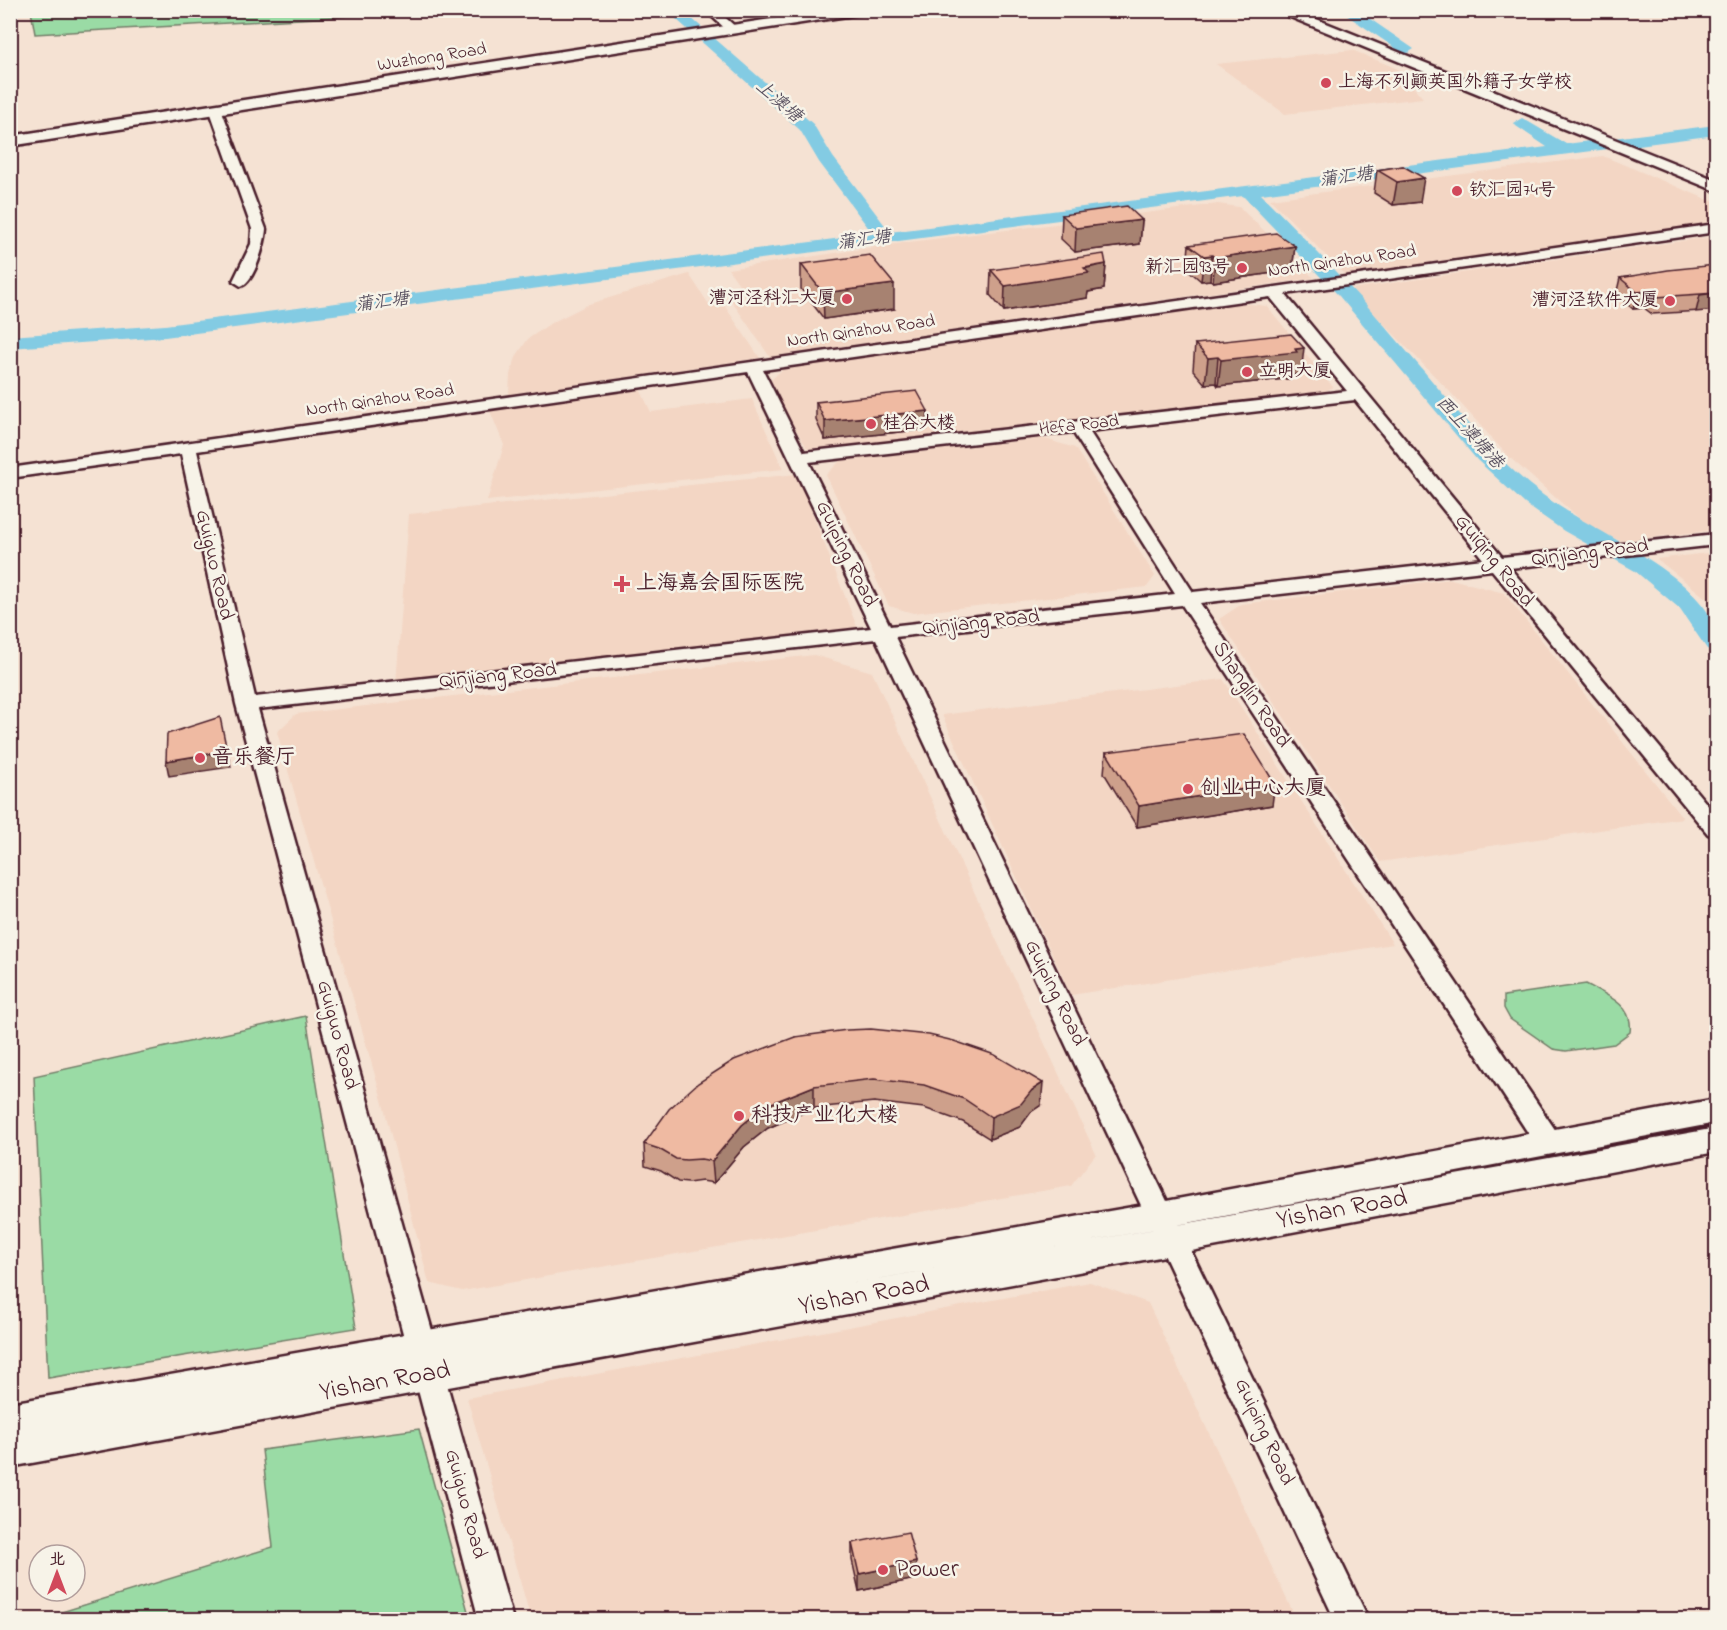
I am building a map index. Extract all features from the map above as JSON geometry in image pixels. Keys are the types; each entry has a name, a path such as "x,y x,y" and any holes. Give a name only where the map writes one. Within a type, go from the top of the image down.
{"main road":[{"name":"Wuzhong Road","path":"10,141 860,10"},
{"path":"1280,10 1716,186"},
{"name":"Yishan Road","path":"1167,1228 1548,1141 1716,1111"},
{"name":"Yishan Road","path":"10,1450 425,1361 1167,1228 1716,1140"},
{"name":"Yishan Road","path":"10,1419 425,1361"}],"street":[{"path":"710,10 726,31"},
{"path":"216,111 259,229 258,244 242,281"},
{"name":"North Qinzhou Road","path":"10,473 754,368 1716,228"},
{"name":"Guiqing Road","path":"1274,291 1716,829"},
{"name":"Guiping Road","path":"754,368 800,458 1352,1620"},
{"name":"Hefa Road","path":"800,458 1359,395"},
{"name":"Shanglin Road","path":"1078,427 1188,599 1548,1141"},
{"name":"Guiguo Road","path":"188,448 246,704 496,1620"},
{"name":"Qinjiang Road","path":"246,704 1716,539"}],"shaded area":[{"name":"上海不列颠英国外籍子女学校","path":"1352,50 1398,69 1423,98 1285,114 1216,64"},
{"path":"1603,156 1716,203 1716,223 1346,276 1270,199"},
{"path":"1218,204 1239,207 1314,278 770,357 731,300 749,298 728,269 909,242"},
{"path":"1716,236 1716,363 1705,364 1716,374 1716,530 1620,541 1588,526 1508,456 1451,393 1350,289"},
{"path":"689,274 708,303 722,302 760,358 509,394 510,374 517,355 528,339 551,323 589,304"},
{"path":"1233,302 1267,306 1333,387 1319,395 821,450 807,448 786,413 771,380 783,369"},
{"path":"640,389 651,412 752,399 783,469 487,501 504,445 490,411"},
{"path":"1042,438 1075,448 1155,576 1147,587 913,613 889,606 826,475 840,461"},
{"name":"上海嘉会国际医院","path":"797,474 859,632 396,684 409,514"},
{"path":"1716,552 1716,606 1657,559"},
{"path":"1451,579 1504,593 1683,818 1380,862 1219,619 1242,604"},
{"path":"814,655 872,672 1096,1154 1071,1186 462,1291 429,1283 382,1100 277,732 296,714"},
{"path":"1223,679 1393,944 1071,995 942,715"},
{"path":"1090,1282 1148,1303 1296,1619 531,1619 467,1398"}],"green space":[{"path":"31,10 441,11 35,34"},
{"path":"1586,984 1617,1002 1628,1015 1630,1032 1614,1044 1566,1051 1553,1049 1510,1019 1504,1008 1504,996"},
{"path":"306,1016 356,1328 48,1378 34,1076"},
{"path":"419,1429 470,1619 55,1619 55,1614 273,1547 262,1450"}],"building":[{"path":"1403,166 1424,178 1397,182 1377,170"},
{"path":"1127,206 1142,220 1076,228 1062,215"},
{"path":"1276,233 1295,246 1215,258 1212,255 1204,256 1189,245"},
{"path":"1104,254 1106,264 1084,268 1089,273 1005,286 991,270"},
{"path":"870,255 894,284 823,293 801,264"},
{"path":"1716,265 1716,293 1656,297 1648,291 1637,292 1620,278 1668,270"},
{"path":"1291,334 1304,348 1295,349 1297,352 1221,360 1218,357 1208,358 1195,344"},
{"path":"917,391 928,411 825,421 816,402"},
{"path":"220,717 227,751 166,761 167,734"},
{"path":"1244,734 1275,784 1139,806 1106,752"},
{"path":"871,1029 929,1035 954,1041 995,1055 1043,1083 1032,1090 1021,1104 991,1117 964,1099 924,1085 874,1079 814,1086 767,1105 742,1125 712,1161 676,1159 659,1149 644,1144 669,1109 698,1083 734,1060 795,1037"},
{"path":"908,1532 916,1562 859,1574 852,1543"}],"waterway":[{"name":"上澳塘","path":"673,10 807,127 825,158 885,238"},
{"path":"1346,10 1406,49"},
{"path":"1522,123 1563,150"},
{"name":"蒲汇塘","path":"1563,150 1716,130"},
{"name":"蒲汇塘","path":"1248,191 1563,150"},
{"name":"蒲汇塘","path":"885,238 1248,191"},
{"name":"西上澳塘港","path":"1248,191 1346,292 1485,455 1533,499 1572,526 1644,566 1688,603 1716,644"},
{"name":"蒲汇塘","path":"10,342 165,331 885,238"}],"place":[{"name":"上海不列颠英国外籍子女学校","path":"1326,83"},
{"name":"钦汇园74号","path":"1457,191"},
{"name":"新汇园93号","path":"1242,268"},
{"name":"漕河泾科汇大厦","path":"847,299"},
{"name":"漕河泾软件大厦","path":"1670,301"},
{"name":"立明大厦","path":"1247,372"},
{"name":"桂谷大楼","path":"871,424"},
{"name":"上海嘉会国际医院","path":"622,584"},
{"name":"音乐餐厅","path":"200,758"},
{"name":"创业中心大厦","path":"1188,789"},
{"name":"科技产业化大楼","path":"739,1116"},
{"name":"Power","path":"883,1570"}]}
